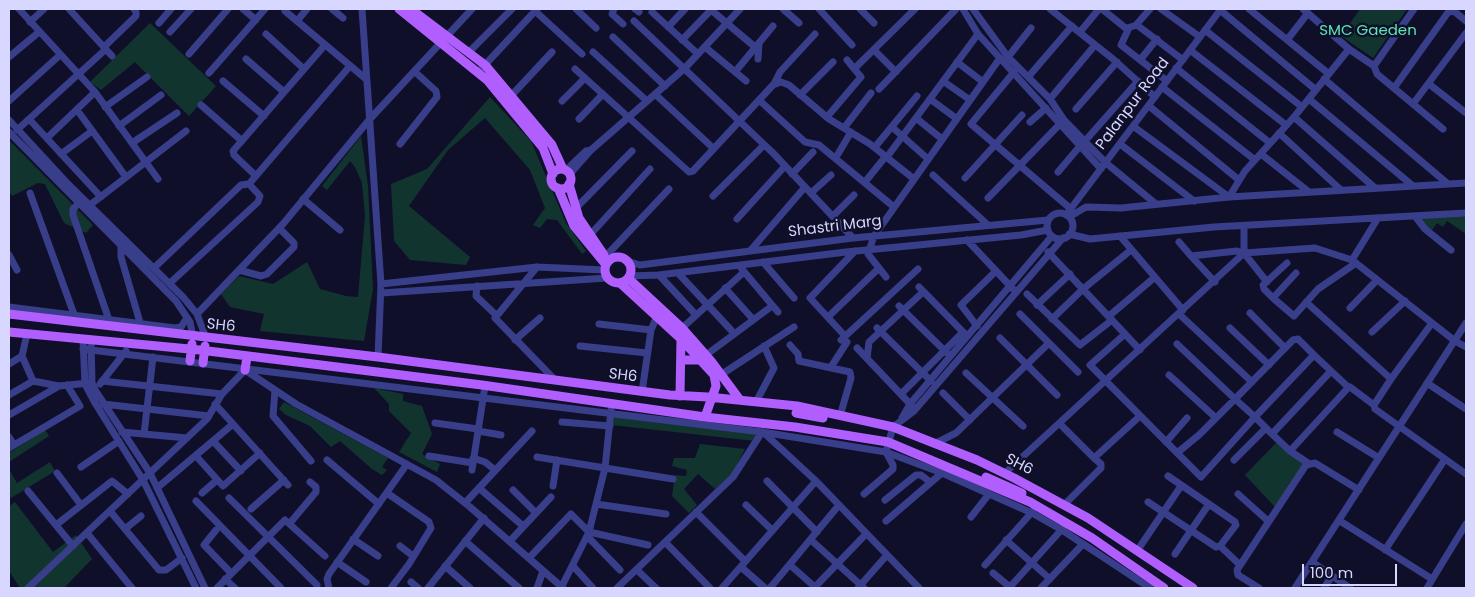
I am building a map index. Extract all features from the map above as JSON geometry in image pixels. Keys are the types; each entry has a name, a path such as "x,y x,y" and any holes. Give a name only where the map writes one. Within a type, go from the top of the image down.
{"main road":[{"path":"400,9 469,52 482,68 544,148 553,174 552,180 558,188 574,226 606,266"},
{"path":"411,9 482,68 511,96 552,145 567,171 576,208 614,283 626,279 631,268 627,261 616,257 606,266"},
{"path":"553,174 558,170 567,171"},
{"path":"558,188 564,188 569,184"},
{"path":"626,279 657,316 681,339 704,357"},
{"path":"626,279 682,328 718,376 740,400"},
{"name":"SH6","path":"9,314 141,327 193,337 378,357 642,392 756,402 860,437 891,434 944,470 1034,510 1064,527 1092,538 1164,588"},
{"path":"9,332 204,351 485,386 612,404 703,421 763,428 796,417 891,434 1002,476 1090,525 1183,588"},
{"path":"190,361 193,337"},
{"path":"203,362 206,338"},
{"path":"680,396 681,339"},
{"path":"245,370 247,356"},
{"path":"681,360 704,357"},
{"path":"703,421 713,397 718,376"},
{"name":"SH6","path":"796,417 840,416 891,434 936,443 1005,473 1064,505 1193,588"},
{"path":"891,434 939,460 1007,485 1085,528 1172,588"}],"street":[{"path":"19,9 94,92 158,179"},
{"path":"30,22 44,9"},
{"path":"69,9 112,56"},
{"path":"17,130 78,74 136,16 134,9"},
{"path":"159,23 171,9"},
{"path":"170,32 191,9"},
{"path":"189,54 228,9"},
{"path":"243,9 256,20"},
{"path":"209,72 266,9"},
{"path":"297,21 307,9"},
{"path":"332,9 343,18"},
{"path":"362,9 382,284 378,357"},
{"path":"197,314 279,228 369,120 472,9"},
{"path":"469,52 512,9"},
{"path":"576,9 596,28"},
{"path":"614,9 612,14 623,24"},
{"path":"668,26 685,9"},
{"path":"682,40 711,9 726,24 757,45"},
{"path":"567,171 586,151 591,150 685,68 740,9"},
{"path":"783,9 799,23"},
{"path":"819,9 852,45"},
{"path":"860,9 874,23"},
{"path":"855,68 915,9"},
{"path":"880,89 956,9"},
{"path":"963,9 978,34 1060,124 1083,144"},
{"path":"973,9 1008,57 1050,99 1064,120 1103,166 1156,204"},
{"path":"1080,32 1100,9 1127,28"},
{"path":"1127,28 1136,25 1150,9"},
{"path":"1161,9 1200,37"},
{"path":"1249,9 1287,40 1448,184"},
{"path":"1374,66 1414,9"},
{"path":"482,68 536,10 582,54"},
{"path":"1055,10 1155,97"},
{"path":"1218,10 1316,90"},
{"name":"Palanpur Road","path":"1069,214 1218,10"},
{"path":"285,11 366,78"},
{"path":"1287,40 1306,11 1349,49 1374,66 1377,74 1443,129"},
{"path":"652,12 698,54"},
{"path":"1394,88 1449,12 1455,12 1466,22"},
{"path":"634,20 739,120 806,187 853,238"},
{"path":"1136,25 1183,60"},
{"path":"735,72 773,26"},
{"path":"1029,76 1072,26"},
{"path":"1008,57 1031,28"},
{"path":"1127,28 1128,32 1121,45 1165,84 1258,157 1309,192"},
{"path":"1205,30 1302,107"},
{"path":"9,57 39,32"},
{"path":"1413,104 1466,33"},
{"path":"266,34 304,69"},
{"path":"575,69 689,172 693,171 774,84 780,72 815,34"},
{"path":"865,182 902,137 978,34"},
{"path":"613,37 665,86"},
{"path":"1140,60 1157,39"},
{"path":"1050,99 1095,44"},
{"path":"256,176 233,153 325,45"},
{"path":"757,45 758,59"},
{"path":"705,47 746,81"},
{"path":"1229,198 1258,157 1294,117 1349,49"},
{"path":"874,50 896,72"},
{"path":"1190,50 1286,126"},
{"path":"511,96 552,52"},
{"path":"592,52 647,102"},
{"path":"9,101 60,55"},
{"path":"886,278 872,261 868,250 874,236 1000,58"},
{"path":"246,59 284,92"},
{"path":"827,118 860,80 861,75 848,60"},
{"path":"155,267 241,185 249,184 353,68 365,61"},
{"path":"800,95 833,62"},
{"path":"957,62 983,82"},
{"path":"1076,110 1117,62"},
{"path":"1176,68 1270,143"},
{"path":"400,144 437,97 436,91 414,71"},
{"path":"864,494 893,469 893,465 886,452 891,434 902,418 913,407 968,337 1016,292 1066,236 1072,224 1069,214 1019,166 972,126 971,122 1014,72"},
{"path":"105,107 147,77"},
{"path":"562,101 585,78"},
{"path":"943,81 970,100"},
{"path":"1058,172 1138,81"},
{"path":"224,82 264,116"},
{"path":"774,84 785,83 827,118 874,147 914,179"},
{"path":"1429,84 1466,114"},
{"path":"47,138 94,92"},
{"path":"578,119 603,94"},
{"path":"655,94 713,148"},
{"path":"838,154 848,130 871,94"},
{"path":"119,126 161,95"},
{"path":"874,147 918,96"},
{"path":"930,99 957,119"},
{"path":"1308,99 1413,186"},
{"path":"758,100 806,142 819,145 894,207"},
{"path":"201,105 242,141"},
{"path":"1148,106 1240,180"},
{"path":"1030,122 1046,108"},
{"path":"132,143 177,112"},
{"path":"80,114 126,177"},
{"path":"965,178 994,144 1022,116"},
{"path":"1294,117 1375,188"},
{"path":"916,118 942,139"},
{"path":"29,119 101,197"},
{"path":"9,120 122,247 170,296 191,325 193,337"},
{"path":"988,198 1060,124"},
{"path":"1133,126 1229,198"},
{"path":"892,127 928,159"},
{"path":"61,154 92,131"},
{"path":"90,205 186,131"},
{"path":"9,132 81,201 90,205 155,267 197,314 206,338"},
{"path":"1279,133 1341,190"},
{"path":"1120,144 1194,201"},
{"path":"713,196 764,145"},
{"path":"576,208 632,152"},
{"path":"792,174 813,152"},
{"path":"737,219 785,166"},
{"path":"590,235 650,169"},
{"path":"811,193 831,174"},
{"path":"933,175 988,225"},
{"path":"913,407 931,381 1043,246 1050,233 1048,220 1058,213 1069,214 1086,207 1120,208 1229,198 1466,182"},
{"path":"170,283 258,202 260,196 249,184"},
{"path":"750,251 806,187"},
{"path":"381,294 524,282 606,266 669,189"},
{"path":"30,193 75,319"},
{"path":"833,216 854,195"},
{"path":"303,199 340,230"},
{"path":"81,201 73,209 73,215 109,320"},
{"path":"1050,233 1090,239 1244,226 1466,213"},
{"path":"1415,216 1425,229 1450,250"},
{"path":"1287,263 1263,287 1294,316 1318,290 1354,261 1378,218"},
{"name":"Shastri Marg","path":"627,261 640,265 853,238 1048,220"},
{"path":"1244,226 1244,253 1267,282"},
{"path":"239,270 261,276 267,274 294,247 294,243 279,228"},
{"name":"Shastri Marg","path":"626,279 855,251 1050,233"},
{"path":"1120,236 1155,277 1181,312 1252,382"},
{"path":"967,240 1016,292"},
{"path":"1179,242 1215,282"},
{"path":"1043,246 1140,350"},
{"path":"122,247 121,258 141,327"},
{"path":"1191,256 1238,251 1244,253 1315,248 1354,261 1455,341 1466,347"},
{"path":"1052,319 1084,289 1131,250"},
{"path":"845,340 810,298 855,251"},
{"path":"1005,473 1215,282 1244,253"},
{"path":"9,255 17,270"},
{"path":"763,262 794,298"},
{"path":"704,357 773,310 739,265"},
{"path":"382,284 537,267 606,266"},
{"path":"496,315 537,267"},
{"path":"828,318 878,269"},
{"path":"831,367 845,340 918,269"},
{"path":"682,328 744,272"},
{"path":"978,326 963,310 961,305 996,272"},
{"path":"678,273 731,330"},
{"path":"1273,298 1296,273"},
{"path":"1037,305 1070,274"},
{"path":"659,276 696,315"},
{"path":"1027,294 1080,344 1155,277"},
{"path":"1350,308 1377,280"},
{"path":"477,286 476,296 496,315 497,321 555,381"},
{"path":"725,288 751,317"},
{"path":"867,358 869,342 921,290 968,337"},
{"path":"1372,332 1404,301"},
{"path":"1306,302 1391,379"},
{"path":"9,307 75,319 109,320 141,327 178,327 184,324 187,318"},
{"path":"901,308 951,358"},
{"path":"1250,313 1285,348"},
{"path":"1020,314 1078,372"},
{"path":"642,392 651,330 657,316"},
{"path":"515,340 540,318"},
{"path":"1374,405 1432,323"},
{"path":"1295,588 1466,323"},
{"path":"599,324 651,330"},
{"path":"718,376 794,327"},
{"path":"1230,328 1269,365"},
{"path":"879,330 931,381"},
{"path":"27,334 22,356 33,381"},
{"path":"1125,334 1090,365 1201,477 1314,355"},
{"path":"901,394 944,350 968,337"},
{"path":"1000,338 1057,395"},
{"path":"87,339 83,349 90,385 119,441 143,480 196,588"},
{"path":"87,339 91,350 90,385 150,472 205,588"},
{"path":"1177,453 1199,435 1285,348 1298,339 1347,386 1347,389 1290,451"},
{"path":"936,443 956,433 1048,343"},
{"path":"102,381 132,344"},
{"path":"1177,344 1290,451 1308,463 1315,463 1359,490"},
{"path":"790,345 798,354 799,361 848,371 851,375 840,416"},
{"path":"580,346 647,352"},
{"path":"756,402 774,368 764,346"},
{"path":"857,348 913,407"},
{"path":"83,349 203,362 245,370 483,397 611,414 703,421"},
{"path":"9,364 22,356"},
{"path":"144,434 153,357"},
{"path":"245,370 296,404 436,480 484,518 562,587 588,534 605,468 612,404"},
{"path":"28,588 187,438 208,416 222,394 245,370"},
{"path":"1272,434 1332,371"},
{"path":"966,373 1023,426"},
{"path":"1169,375 1216,418"},
{"path":"9,395 33,381 63,386 90,385 102,381 222,394"},
{"path":"1427,383 1466,409"},
{"path":"9,415 63,386"},
{"path":"9,437 11,447 80,406 63,386"},
{"path":"472,464 485,386"},
{"path":"1350,387 1374,405 1375,409 1466,474"},
{"path":"275,390 273,416 311,461"},
{"path":"943,393 970,420"},
{"path":"103,404 208,416"},
{"path":"215,404 286,482 251,509"},
{"path":"1094,458 1140,416"},
{"path":"1166,442 1187,418"},
{"path":"562,422 610,426"},
{"path":"434,423 502,435"},
{"path":"158,488 233,424"},
{"path":"1060,424 1101,464 1101,468 1064,505"},
{"path":"763,428 886,452 944,470 989,494 1034,510 985,565"},
{"path":"763,428 840,505 887,555 911,585 920,588"},
{"path":"622,587 665,542 733,477 763,428"},
{"path":"1234,460 1266,428"},
{"path":"465,503 532,431"},
{"path":"122,432 187,438"},
{"path":"1337,432 1379,458"},
{"path":"81,468 119,441"},
{"path":"214,441 240,471"},
{"path":"196,456 223,486 260,453"},
{"path":"429,456 472,464 485,462 496,470"},
{"path":"537,457 673,479"},
{"path":"1385,550 1445,458"},
{"path":"327,460 379,504"},
{"path":"553,486 557,460"},
{"path":"1259,588 1237,574 1240,565 1308,463"},
{"path":"329,588 327,579 407,464"},
{"path":"886,521 944,470"},
{"path":"57,473 81,505"},
{"path":"885,500 916,475 930,482"},
{"path":"1168,476 1236,524 1220,546"},
{"path":"202,493 217,480"},
{"path":"56,525 112,481 128,494"},
{"path":"767,481 817,532"},
{"path":"722,588 792,506 816,481"},
{"path":"290,523 316,492 316,487 310,482"},
{"path":"1137,551 1182,486"},
{"path":"479,488 523,526"},
{"path":"513,490 536,513"},
{"path":"28,491 73,546"},
{"path":"387,493 431,525 430,530 409,564 391,588"},
{"path":"971,517 989,494"},
{"path":"1238,494 1268,521"},
{"path":"510,541 551,497"},
{"path":"229,498 317,585"},
{"path":"196,502 281,588"},
{"path":"1148,502 1216,547 1220,546 1240,565"},
{"path":"596,504 666,514"},
{"path":"1175,554 1209,504"},
{"path":"746,505 772,530"},
{"path":"770,588 840,505"},
{"path":"110,511 159,570 166,570 182,558"},
{"path":"696,512 765,588"},
{"path":"529,558 570,515 574,516 620,570"},
{"path":"125,529 141,516"},
{"path":"428,588 484,518"},
{"path":"217,588 283,521 290,523 325,556"},
{"path":"1340,521 1432,579"},
{"path":"1427,588 1466,524"},
{"path":"993,573 1011,588 1064,527 1083,544 1150,588"},
{"path":"216,530 204,544 231,573"},
{"path":"87,533 132,588"},
{"path":"588,534 648,545"},
{"path":"790,564 815,588 866,534"},
{"path":"353,539 378,556"},
{"path":"811,540 860,587 887,555"},
{"path":"1006,540 1050,579"},
{"path":"465,541 518,588"},
{"path":"665,542 710,588"},
{"path":"1041,588 1083,544"},
{"path":"400,546 413,556"},
{"path":"338,562 366,582"},
{"path":"1312,562 1350,588"},
{"path":"445,566 470,588"},
{"path":"573,566 593,588"},
{"path":"637,570 656,588"},
{"path":"537,588 543,571"},
{"path":"1324,588 1332,576"},
{"path":"226,579 235,588"},
{"path":"411,582 418,588"}],"green space":[{"name":"SMC Gaeden","path":"1360,9 1407,9 1373,58 1341,36"},
{"path":"150,23 216,86 189,116 135,62 101,90 90,82"},
{"path":"490,97 531,141 566,223 586,251 582,254 557,220 547,219 540,228 533,225 545,208 530,170 485,118 448,150 409,206 470,257 466,265 410,260 394,241 391,184 427,169"},
{"path":"361,136 368,186 373,289 364,341 260,331 264,314 230,307 221,294 239,276 273,284 307,262 320,289 358,297 365,216 362,183 355,167 350,161 327,190 322,186"},
{"path":"9,140 93,225 86,233 64,223 45,184 38,183 12,196 9,191"},
{"path":"1466,216 1466,234 1447,221 1443,227 1437,223 1430,233 1417,217"},
{"path":"374,388 403,394 403,401 422,406 432,434 422,454 440,464 437,472 399,452 411,433 389,411 389,404"},
{"path":"284,402 388,458 382,467 387,470 382,475 372,469 340,441 331,447 310,426 286,415 279,409"},
{"path":"613,415 756,434 755,441 612,425"},
{"path":"45,430 49,436 9,462 9,453"},
{"path":"1276,443 1304,463 1275,507 1245,475"},
{"path":"700,444 745,449 732,474 715,489 698,474 684,489 697,505 689,513 672,496 675,475 686,476 687,470 672,466 674,458 695,458"},
{"path":"50,462 55,471 11,498 9,495 9,469 17,483"},
{"path":"15,502 53,552 76,535 92,559 64,588 20,588 9,571 9,506"}]}
